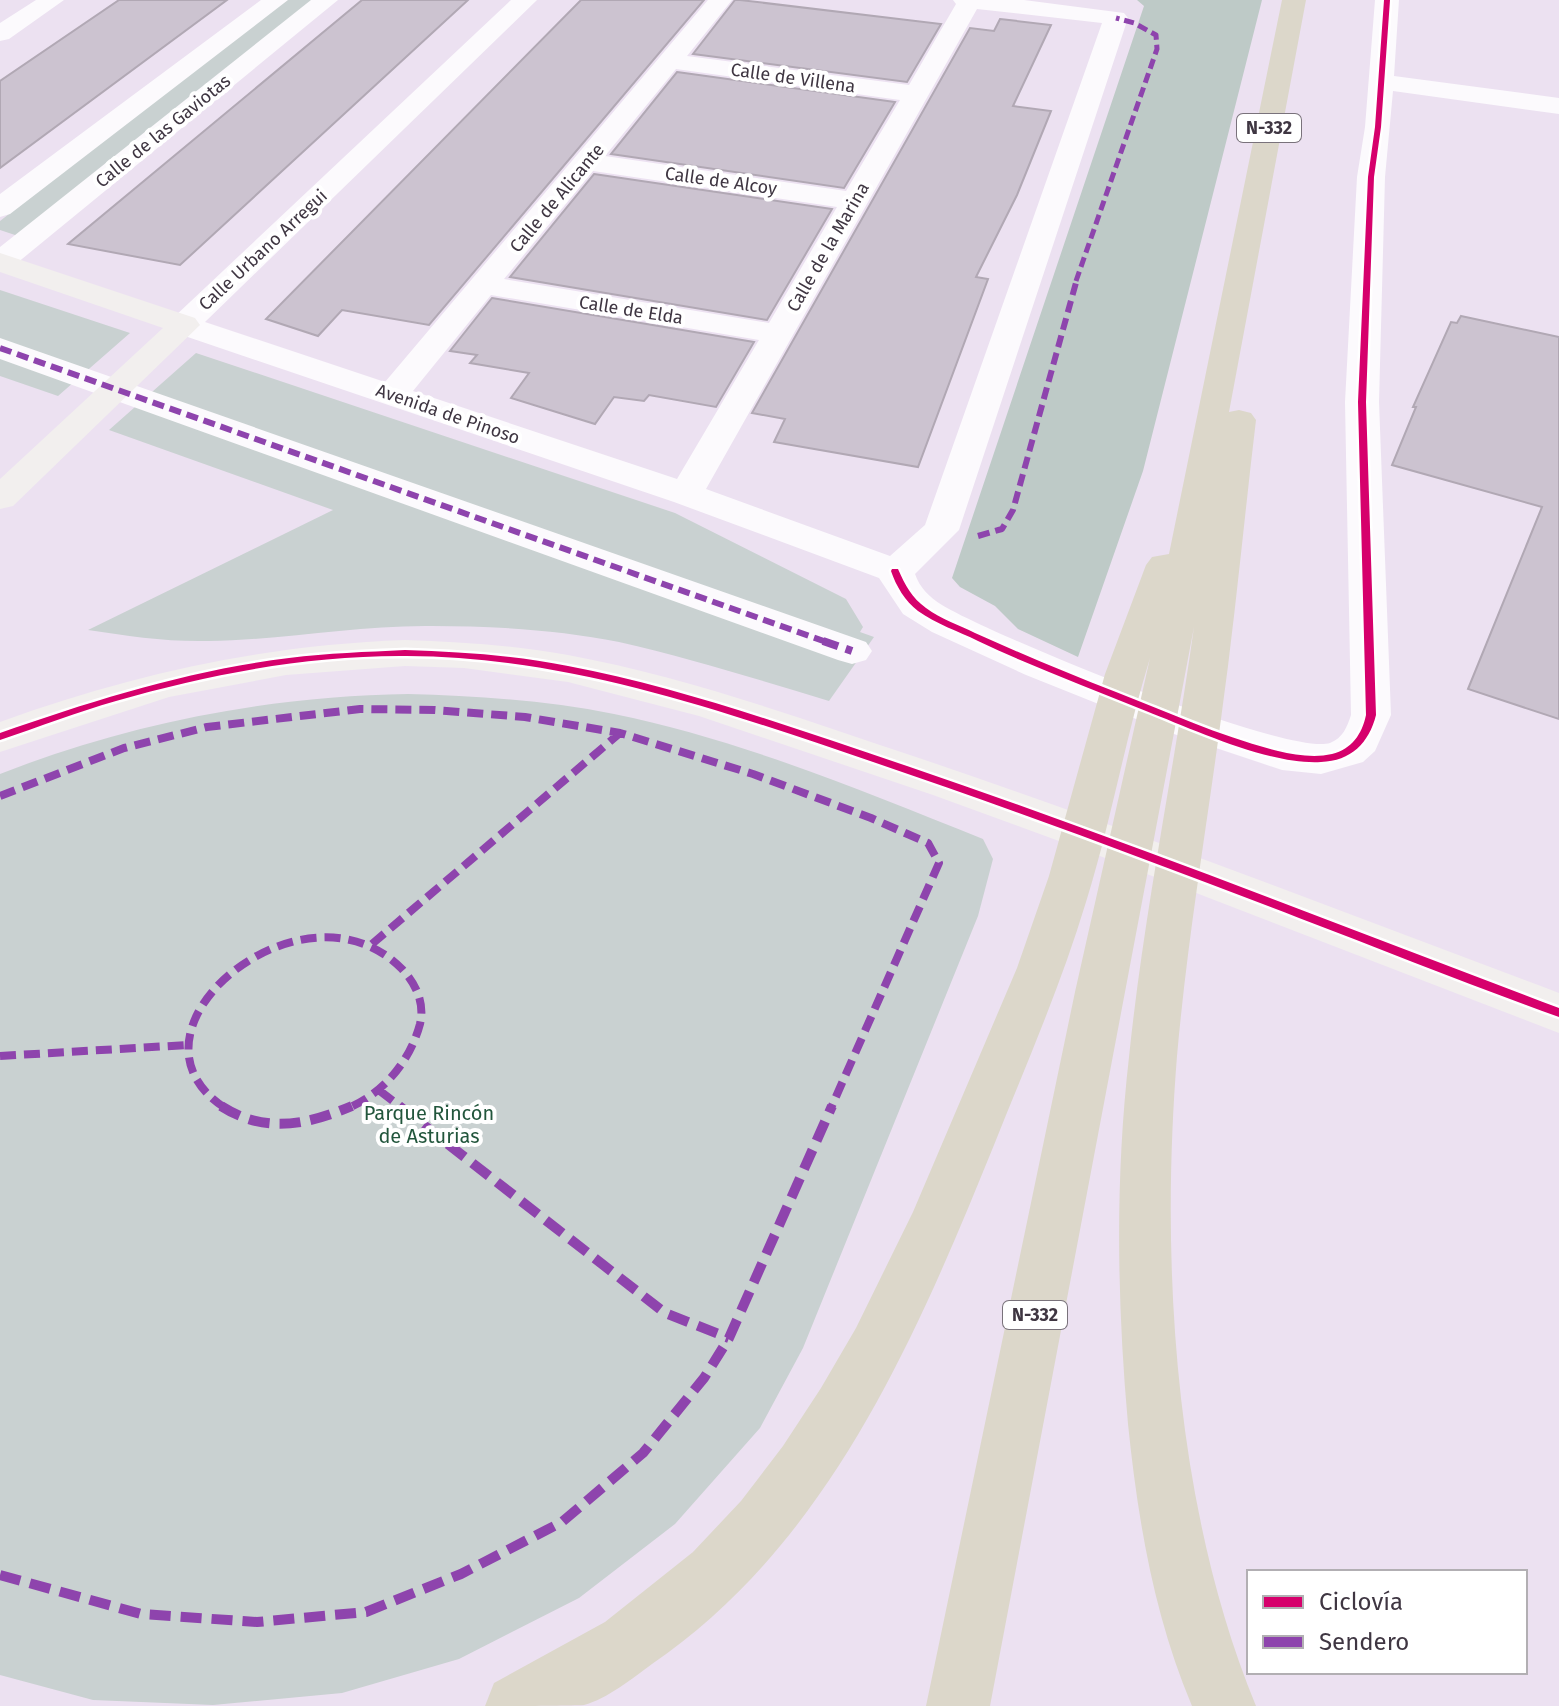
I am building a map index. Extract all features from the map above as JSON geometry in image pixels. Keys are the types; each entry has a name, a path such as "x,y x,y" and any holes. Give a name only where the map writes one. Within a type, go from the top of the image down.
{"highway":[{"name":"N-332","path":"958,1706 1114,923 1165,684 1203,459 1294,0"},
{"path":"1224,1706 1214,1684 1178,1566 1164,1483 1150,1344 1145,1182 1149,1103 1168,944 1165,684 1253,304 1244,257"},
{"name":"N-332","path":"517,1706 585,1672 664,1619 725,1562 776,1505 817,1449 892,1313 942,1206 1031,992 1063,903 1165,684"}],"street":[{"path":"0,34 52,0"},
{"name":"Calle de las Gaviotas","path":"0,208 276,0"},
{"name":"Calle de las Gaviotas","path":"0,262 326,0"},
{"name":"Calle Urbano Arregui","path":"0,498 525,0"},
{"name":"Calle de Alicante","path":"392,395 720,0"},
{"path":"968,0 1104,12"},
{"name":"Calle de la Marina","path":"686,494 968,0"},
{"path":"1038,0 1104,12"},
{"path":"1104,12 941,530 895,571 899,585 909,599 927,613 1028,662 1219,735 1299,759 1324,759 1348,752 1367,735 1371,715 1362,402 1371,177 1387,0"},
{"name":"Calle de Villena","path":"669,61 916,94"},
{"path":"1381,82 1559,106"},
{"name":"Calle de Alcoy","path":"587,162 855,201"},
{"name":"Avenida de Pinoso","path":"0,262 686,494 895,571"},
{"name":"Calle de Elda","path":"484,285 779,334"},
{"path":"0,348 852,651"},
{"path":"7,731 171,683 308,659 387,654 460,655 529,661 600,673 657,687 968,790 1559,1013"}],"green space":[{"path":"284,0 317,0 21,237 0,230 0,221"},
{"path":"0,290 130,333 58,396 0,376"},
{"path":"196,353 675,513 846,599 863,627 860,632 874,637 829,701 646,648 550,632 404,626 193,641 88,630 333,510 109,430"},
{"name":"Parque Rincón de Asturias","path":"408,694 537,702 588,709 661,725 801,768 983,839 993,859 978,916 803,1348 760,1428 675,1524 579,1598 459,1659 342,1693 213,1705 93,1700 0,1675 0,774 99,740 201,716 304,700"}],"shaded area":[{"path":"1137,0 1262,0 1143,471 1078,657 1018,629 995,606 960,587 952,578 1144,6"}],"building":[{"path":"119,0 227,0 0,168 0,81"},
{"path":"362,0 468,0 180,265 68,244"},
{"path":"581,0 704,0 429,325 342,310 318,336 266,319"},
{"path":"735,0 941,24 907,82 693,54"},
{"path":"1000,19 1051,25 1013,106 1051,111 1017,195 976,277 988,279 918,467 774,442 785,419 752,413 970,28 994,31"},
{"path":"677,72 895,102 844,188 611,154"},
{"path":"594,174 832,209 767,320 510,277"},
{"path":"492,298 754,342 716,407 649,395 644,401 614,397 595,424 511,398 529,373 470,363 477,355 450,351"},
{"path":"1461,316 1559,337 1559,719 1468,689 1542,507 1392,465 1416,407 1413,407 1451,322 1457,323"}],"marked path":[{"path":"978,536 1002,529 1013,510 1086,247 1157,49 1156,35 1134,23 1116,18"},
{"path":"0,348 852,651"},
{"path":"0,796 124,748 207,727 360,709 435,710 525,717 620,733 753,774 871,818 928,843 939,863 729,1338 704,1378 643,1453 562,1522 461,1574 366,1612 257,1622 141,1614 0,1575"},
{"path":"372,944 620,733"},
{"path":"340,936 388,955 415,982 422,1014 414,1047 392,1078 360,1103 320,1119 275,1124 253,1122 240,1118 211,1099 194,1077 187,1053 190,1029 201,1005 219,983 242,963 269,948 295,940 340,936"},
{"path":"0,1056 187,1045"},
{"path":"380,1091 665,1313 729,1338"}],"cycle path":[{"path":"895,571 911,600 939,620 1040,665 1209,732 1258,749 1303,759 1331,758 1348,751 1361,740 1371,715 1362,402 1371,177 1378,127 1387,0"},
{"path":"0,737 112,699 228,671 286,661 405,653 464,655 568,668 713,706 948,784 1211,880 1559,1013"}]}
